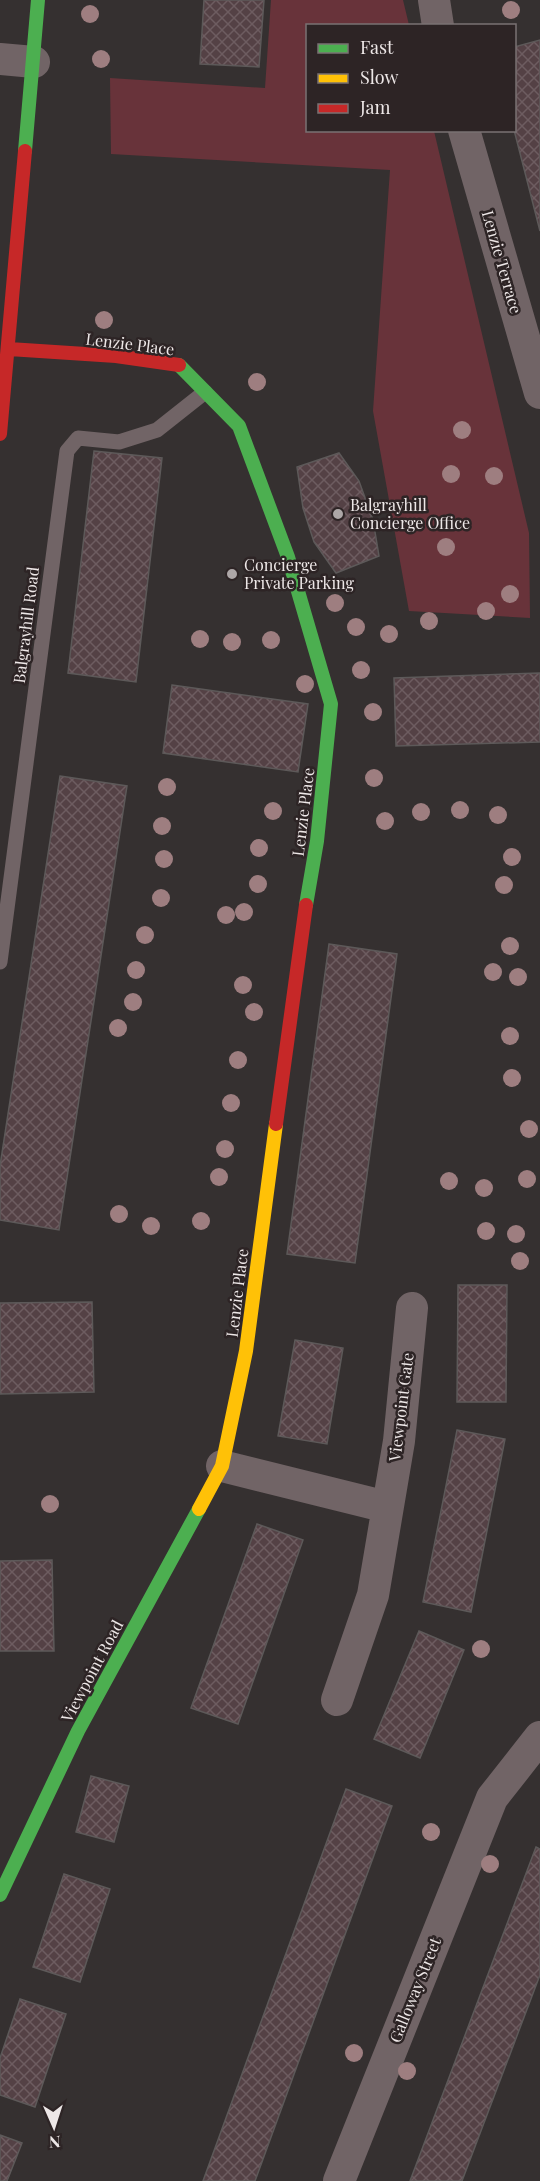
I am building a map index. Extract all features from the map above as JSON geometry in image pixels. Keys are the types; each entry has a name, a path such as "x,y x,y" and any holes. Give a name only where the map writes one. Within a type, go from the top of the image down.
{"street":[{"path":"0,434 38,0"},
{"path":"434,0 438,24"},
{"path":"0,59 34,62"},
{"name":"Lenzie Terrace","path":"465,132 540,393"},
{"name":"Lenzie Place","path":"9,349 116,356 178,364 239,426 288,557 331,704 317,841 298,954 246,1351 222,1466"},
{"name":"Viewpoint Gate","path":"337,1700 373,1595 399,1441 412,1308"},
{"path":"222,1466 387,1507"},
{"name":"Viewpoint Road","path":"0,1895 78,1731 222,1466"},
{"name":"Galloway Street","path":"339,2181 492,1798 540,1737"}],"lane":[{"name":"Balgrayhill Road","path":"0,962 67,451 78,438 119,442 157,430 205,392"}],"shaded area":[{"path":"271,0 403,0 409,24 306,24 306,132 434,132 529,533 530,618 409,611 373,411 390,170 111,154 110,78 265,88"}],"building":[{"path":"204,0 264,0 259,67 200,64"},
{"path":"540,40 540,231 515,132 516,46"},
{"path":"94,451 162,458 136,682 68,673"},
{"name":"Balgrayhill Concierge Office","path":"339,453 359,481 373,520 379,556 336,573 314,542 303,508 297,467"},
{"path":"540,673 540,742 396,746 394,678"},
{"path":"172,685 308,704 298,772 163,753"},
{"path":"60,776 127,786 59,1230 0,1220 0,1166"},
{"path":"329,944 397,954 355,1263 287,1254"},
{"path":"458,1285 507,1285 506,1402 457,1402"},
{"path":"92,1302 94,1392 0,1394 0,1303"},
{"path":"295,1340 343,1348 327,1444 278,1436"},
{"path":"457,1430 505,1439 471,1612 423,1602"},
{"path":"257,1524 303,1540 238,1724 191,1708"},
{"path":"52,1560 54,1651 0,1651 0,1561"},
{"path":"419,1631 464,1650 420,1758 374,1739"},
{"path":"91,1776 129,1786 114,1842 76,1832"},
{"path":"346,1789 392,1806 255,2181 203,2181"},
{"path":"536,1847 540,1849 540,1975 462,2181 410,2181"},
{"path":"64,1874 110,1889 80,1982 33,1967"},
{"path":"20,1999 66,2014 35,2107 0,2095 0,2058"},
{"path":"0,2135 22,2143 7,2181 0,2181"}],"traffic: fast":[{"path":"25,151 38,0"},
{"path":"179,365 239,426 288,557 331,704 317,841 306,905"},
{"path":"0,1895 78,1731 199,1509"}],"traffic: slow":[{"path":"199,1509 222,1466 246,1351 276,1124"}],"traffic: jam":[{"path":"0,434 25,151"},
{"path":"9,349 116,356 179,365"},
{"path":"276,1124 306,905"}],"place":[{"name":"Balgrayhill Concierge Office","path":"338,514"},
{"name":"Concierge Private Parking","path":"232,574"}]}
